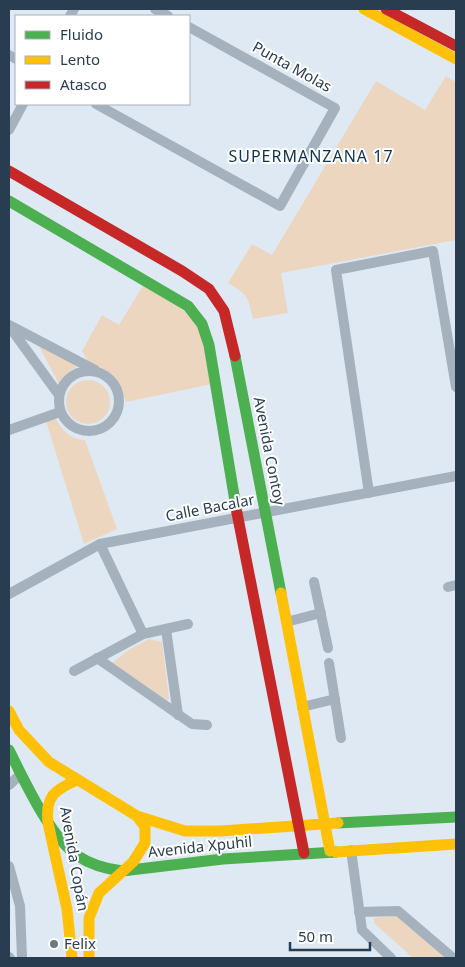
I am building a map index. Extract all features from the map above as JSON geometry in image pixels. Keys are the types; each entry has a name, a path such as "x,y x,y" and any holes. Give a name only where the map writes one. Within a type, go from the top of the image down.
{"street":[{"path":"155,9 166,15"},
{"path":"364,9 456,59"},
{"path":"386,9 456,46"},
{"name":"Punta Molas","path":"98,105 280,206 335,108 190,28"},
{"path":"9,130 22,105"},
{"name":"Avenida Contoy","path":"9,171 182,271 209,289 224,310 232,338 330,851"},
{"path":"9,200 188,306 202,324 209,345 238,518 304,853"},
{"path":"369,493 336,270 433,251 456,387"},
{"path":"9,325 103,374 116,388 119,397 118,407 115,416 109,424 91,431 81,431 72,427 60,412 59,395 62,386 68,379 84,371 94,371 103,374"},
{"path":"9,325 59,395"},
{"path":"9,430 60,412"},
{"name":"Calle Bacalar","path":"9,594 100,544 456,476"},
{"path":"100,544 143,634"},
{"path":"314,582 328,648"},
{"path":"286,622 321,613"},
{"path":"74,671 143,634 188,624"},
{"path":"166,629 178,715"},
{"path":"97,658 192,724 207,726"},
{"path":"329,663 341,738"},
{"path":"302,707 335,700"},
{"name":"Avenida Xpuhil","path":"9,711 19,730 49,762 137,816 184,831 221,831 456,817"},
{"name":"Avenida Xpuhil","path":"9,750 33,797 49,823 69,849 79,857 106,869 122,871 223,859 456,844"},
{"path":"9,785 21,774"},
{"name":"Avenida Copán","path":"72,958 69,920 49,823 48,804 52,795 63,786 77,780"},
{"name":"Avenida Copán","path":"89,958 89,918 99,893 133,862 145,844 145,827 137,816"},
{"path":"351,850 362,930 391,958"},
{"path":"9,866 20,906 22,958"},
{"path":"359,912 398,911 453,958"}],"shaded area":[{"path":"446,76 456,82 456,240 281,273 288,313 253,319 246,297 240,290 228,283 252,244 272,255 376,81 425,110"},
{"path":"144,284 178,305 199,326 212,384 126,402 114,377 105,369 90,365 82,351 102,315 119,325"},
{"path":"38,344 82,364 68,372 59,384"},
{"path":"84,380 92,380 104,386 110,402 104,418 92,424 84,424 72,418 66,406 66,398 72,386"},
{"path":"55,418 71,436 85,440 117,529 84,544 46,421"},
{"path":"149,639 162,642 169,699 167,700 112,663 130,649"},
{"path":"397,915 445,958 413,958 374,923 374,918"}],"traffic: fast":[{"path":"9,201 188,306 202,324 209,345 237,513"},
{"path":"235,356 281,593"},
{"path":"9,750 39,808 58,836 78,856 99,866 122,871 223,859 336,852"},
{"path":"338,823 456,817"}],"traffic: slow":[{"path":"364,9 456,59"},
{"path":"281,593 330,851"},
{"path":"9,711 19,730 49,762 137,816 185,831 221,831 338,823"},
{"path":"72,958 67,909 47,814 50,801 57,791 77,780"},
{"path":"89,958 89,918 99,893 133,862 145,843 145,827 137,816"},
{"path":"336,852 456,844"}],"traffic: jam":[{"path":"386,9 456,46"},
{"path":"9,171 182,271 209,289 224,311 235,356"},
{"path":"237,513 304,853"}],"place":[{"name":"Felix","path":"54,944"}],"district":[{"name":"SUPERMANZANA 17","path":"311,156"}]}
